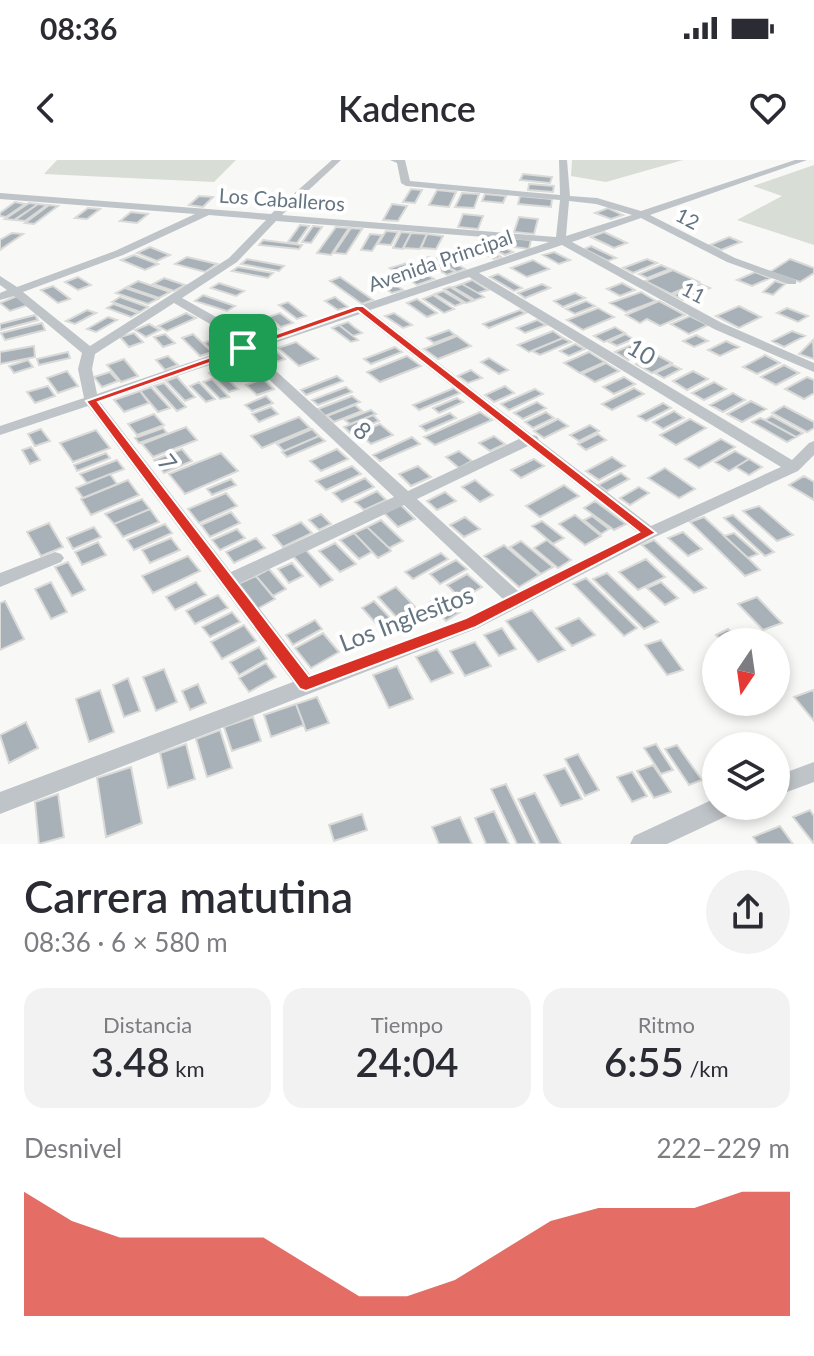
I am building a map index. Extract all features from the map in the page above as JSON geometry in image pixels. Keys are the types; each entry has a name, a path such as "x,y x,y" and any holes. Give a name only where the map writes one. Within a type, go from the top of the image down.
{"street":[{"path":"0,279 89,352 233,260 275,216 337,160"},
{"name":"12","path":"394,160 401,161 406,183 565,196 597,201 640,214 731,260 792,282"},
{"path":"561,240 565,196 563,160"},
{"name":"Avenida Principal","path":"0,431 803,160"},
{"name":"Los Caballeros","path":"0,196 561,240"},
{"path":"0,297 119,253 209,212"},
{"name":"11","path":"561,240 718,326 814,368"},
{"name":"10","path":"469,272 793,468"},
{"name":"8","path":"176,299 214,321 516,600"},
{"path":"360,308 649,533"},
{"name":"7","path":"89,352 85,369 92,401 306,684"},
{"path":"228,581 532,439"},
{"name":"Los Inglesitos","path":"0,803 471,623 649,533 793,468 814,446"},
{"path":"0,580 55,558"},
{"path":"790,781 814,772"},
{"path":"642,844 702,816"}],"shaded area":[{"path":"57,160 236,160 214,182 44,174"},
{"path":"572,160 683,160 606,182 571,176"},
{"path":"814,165 814,245 737,220 782,196 753,186"}],"building":[{"path":"523,174 552,177 550,183 520,180"},
{"path":"529,184 554,186 553,192 528,190"},
{"path":"411,189 422,190 415,203 403,202"},
{"path":"437,190 456,192 449,207 429,205"},
{"path":"462,193 479,194 474,208 455,207"},
{"path":"485,194 506,196 503,203 482,201"},
{"path":"199,196 213,197 203,207 189,205"},
{"path":"520,196 552,199 551,207 518,204"},
{"path":"15,202 25,204 6,217 0,216 0,213"},
{"path":"29,203 38,204 14,220 5,219"},
{"path":"38,204 47,205 25,221 15,220"},
{"path":"392,204 407,206 398,221 383,220"},
{"path":"49,205 58,206 34,224 25,223"},
{"path":"88,208 100,209 87,219 75,218"},
{"path":"608,208 623,215 611,219 595,213"},
{"path":"131,212 148,214 137,223 120,221"},
{"path":"463,214 483,216 478,229 458,227"},
{"path":"519,217 538,219 534,234 514,232"},
{"path":"300,225 309,226 297,243 288,242"},
{"path":"313,226 322,227 311,243 302,242"},
{"path":"336,227 349,228 331,255 317,253"},
{"path":"351,228 362,229 346,254 334,253"},
{"path":"386,231 398,232 391,245 378,244"},
{"path":"401,232 411,233 403,249 393,248"},
{"path":"604,232 627,243 614,248 591,237"},
{"path":"12,233 23,234 0,250 0,240"},
{"path":"411,233 427,234 420,249 403,248"},
{"path":"370,234 382,235 372,251 361,250"},
{"path":"427,234 443,236 436,249 421,248"},
{"path":"729,237 741,242 721,250 710,245"},
{"path":"509,238 531,240 529,249 506,246"},
{"path":"487,239 513,252 505,255 479,242"},
{"path":"263,240 302,245 299,249 259,245"},
{"path":"477,243 501,257 494,259 469,246"},
{"path":"591,246 616,258 608,261 584,249"},
{"path":"150,247 170,255 157,261 137,253"},
{"path":"554,252 570,260 559,264 543,255"},
{"path":"134,255 158,264 145,270 121,260"},
{"path":"443,256 465,269 457,272 435,259"},
{"path":"187,257 217,264 205,272 175,264"},
{"path":"429,257 455,272 447,275 422,259"},
{"path":"247,259 284,266 279,271 241,264"},
{"path":"647,259 657,263 633,273 623,268"},
{"path":"790,259 814,268 814,273 800,282 770,272"},
{"path":"533,260 549,269 527,277 511,268"},
{"path":"407,263 434,279 417,285 390,268"},
{"path":"661,265 670,269 647,278 639,274"},
{"path":"238,267 273,273 268,278 232,271"},
{"path":"673,270 699,282 671,294 645,281"},
{"path":"755,272 770,278 752,286 737,280"},
{"path":"498,274 522,288 514,291 490,277"},
{"path":"78,277 91,285 78,290 65,282"},
{"path":"340,277 373,300 362,304 330,281"},
{"path":"164,278 185,285 174,291 153,284"},
{"path":"386,278 403,290 392,293 375,282"},
{"path":"472,280 488,290 478,293 462,284"},
{"path":"138,281 170,292 159,298 127,287"},
{"path":"775,281 785,284 773,295 763,292"},
{"path":"219,283 244,291 236,296 211,288"},
{"path":"622,283 635,290 620,296 607,289"},
{"path":"462,284 484,297 475,300 453,287"},
{"path":"542,284 550,288 525,298 518,293"},
{"path":"700,284 710,288 683,300 673,295"},
{"path":"53,286 70,299 58,303 41,290"},
{"path":"450,287 473,301 466,303 444,289"},
{"path":"125,288 158,299 148,304 116,293"},
{"path":"443,291 463,303 455,306 435,294"},
{"path":"641,292 656,301 626,312 610,303"},
{"path":"575,293 585,298 563,307 554,301"},
{"path":"203,295 235,306 227,311 195,301"},
{"path":"433,295 454,309 444,313 423,299"},
{"path":"17,296 28,305 10,311 0,303"},
{"path":"120,297 148,307 140,312 112,302"},
{"path":"335,297 348,307 338,310 325,301"},
{"path":"417,299 437,313 427,317 407,303"},
{"path":"586,301 595,306 575,314 566,309"},
{"path":"659,301 685,315 660,326 647,319 640,323 626,315"},
{"path":"288,302 306,316 297,319 279,305"},
{"path":"114,304 138,313 131,317 107,308"},
{"path":"739,306 761,317 739,328 716,316"},
{"path":"598,308 614,317 583,330 567,320"},
{"path":"787,308 808,316 798,322 777,313"},
{"path":"87,310 96,313 75,324 66,321"},
{"path":"520,310 526,313 489,328 483,324"},
{"path":"186,313 196,318 167,331 158,326"},
{"path":"280,313 293,323 281,327 268,317"},
{"path":"394,313 412,325 403,328 385,316"},
{"path":"35,315 38,320 0,330 0,324"},
{"path":"690,316 708,325 689,334 671,324"},
{"path":"108,317 117,320 96,332 87,329"},
{"path":"264,318 278,329 264,334 251,322"},
{"path":"537,320 546,325 525,333 517,328"},
{"path":"348,322 362,333 353,336 339,325"},
{"path":"42,323 45,330 5,340 1,333"},
{"path":"149,324 160,330 146,337 135,330"},
{"path":"339,325 358,340 351,342 332,328"},
{"path":"246,327 257,337 245,342 233,331"},
{"path":"615,327 625,333 604,342 594,336"},
{"path":"449,330 455,335 434,343 427,338"},
{"path":"553,331 563,338 529,352 518,345"},
{"path":"792,331 805,336 784,347 772,341"},
{"path":"134,333 143,342 129,347 120,337"},
{"path":"165,334 175,343 163,347 154,337"},
{"path":"193,334 212,352 200,356 182,338"},
{"path":"625,334 633,339 617,346 609,342"},
{"path":"696,335 708,341 694,347 683,341"},
{"path":"457,336 471,346 438,359 424,349"},
{"path":"220,337 231,347 214,353 204,343"},
{"path":"563,338 571,342 540,355 532,351"},
{"path":"813,340 814,359 799,354"},
{"path":"726,341 739,347 720,356 708,350"},
{"path":"296,342 318,359 299,366 278,348"},
{"path":"638,342 651,349 628,360 615,352"},
{"path":"575,344 585,349 569,356 560,351"},
{"path":"34,346 35,357 0,364 0,352"},
{"path":"395,347 402,352 371,364 364,359"},
{"path":"273,348 285,359 273,363 261,353"},
{"path":"68,352 70,358 39,365 37,359"},
{"path":"589,352 605,362 580,373 564,363"},
{"path":"657,355 672,363 652,373 636,364"},
{"path":"765,355 780,363 757,374 743,367"},
{"path":"168,356 178,365 165,370 156,360"},
{"path":"407,356 421,366 380,382 367,372"},
{"path":"243,358 256,370 243,375 230,363"},
{"path":"489,358 508,370 499,374 481,362"},
{"path":"124,359 138,376 121,382 107,365"},
{"path":"28,360 33,367 14,373 9,366"},
{"path":"606,363 619,371 595,382 582,374"},
{"path":"672,365 681,369 664,378 655,373"},
{"path":"784,365 799,373 776,385 761,377"},
{"path":"218,370 238,389 229,392 209,373"},
{"path":"471,370 482,378 468,383 458,376"},
{"path":"67,371 78,386 58,393 47,378"},
{"path":"693,371 708,379 687,390 673,381"},
{"path":"110,372 118,381 102,387 94,377"},
{"path":"337,376 343,381 306,395 301,390"},
{"path":"177,377 195,397 185,401 166,381"},
{"path":"624,377 635,384 614,394 603,387"},
{"path":"807,377 814,380 814,393 804,399 785,389"},
{"path":"212,379 229,397 220,399 203,382"},
{"path":"263,379 274,389 257,395 246,385"},
{"path":"199,382 215,399 206,402 190,386"},
{"path":"714,382 726,389 704,400 692,393"},
{"path":"164,383 186,407 177,411 154,386"},
{"path":"48,386 55,396 35,403 27,392"},
{"path":"505,386 514,393 494,402 485,395"},
{"path":"151,387 170,408 158,412 140,391"},
{"path":"346,387 352,392 318,405 312,400"},
{"path":"454,388 460,393 419,410 413,405"},
{"path":"634,388 644,394 612,410 602,404"},
{"path":"535,389 543,394 509,410 501,404"},
{"path":"140,391 149,403 124,412 114,400"},
{"path":"733,393 745,400 723,412 710,405"},
{"path":"266,396 273,403 252,411 245,405"},
{"path":"352,396 360,402 325,416 318,409"},
{"path":"457,398 463,402 439,413 433,408"},
{"path":"751,401 766,409 742,422 727,414"},
{"path":"537,402 546,408 523,419 514,413"},
{"path":"663,403 671,408 646,421 638,416"},
{"path":"355,405 362,411 334,422 327,416"},
{"path":"784,406 814,422 814,428 807,432 772,413"},
{"path":"271,407 278,414 259,422 252,414"},
{"path":"371,410 376,414 350,424 345,420"},
{"path":"674,411 684,418 663,429 653,422"},
{"path":"480,412 492,420 435,445 424,437"},
{"path":"546,412 554,418 533,428 525,422"},
{"path":"450,413 456,418 426,431 420,426"},
{"path":"154,414 164,425 137,435 128,424"},
{"path":"373,415 379,421 350,433 344,427"},
{"path":"772,416 803,433 796,437 765,420"},
{"path":"299,417 310,428 262,448 251,436"},
{"path":"760,418 796,437 787,442 752,422"},
{"path":"558,419 568,426 544,438 534,431"},
{"path":"690,419 706,428 676,445 660,435"},
{"path":"380,424 393,435 371,444 358,433"},
{"path":"590,425 599,431 579,441 570,435"},
{"path":"186,427 197,440 153,457 142,444"},
{"path":"163,428 167,433 139,443 135,438"},
{"path":"41,429 50,441 35,446 28,434"},
{"path":"312,429 319,436 284,451 277,444"},
{"path":"96,430 110,448 73,462 60,443"},
{"path":"598,434 606,440 586,450 578,444"},
{"path":"319,436 325,441 287,457 282,452"},
{"path":"494,436 505,444 490,451 479,443"},
{"path":"412,437 420,444 380,461 373,455"},
{"path":"721,439 735,447 699,468 685,459"},
{"path":"31,447 40,460 30,464 22,450"},
{"path":"182,449 192,461 164,473 154,460"},
{"path":"337,449 348,459 321,471 310,461"},
{"path":"459,451 472,461 459,468 446,457"},
{"path":"735,451 749,459 729,471 715,462"},
{"path":"106,453 110,458 77,471 74,465"},
{"path":"221,453 238,471 185,494 169,474"},
{"path":"612,457 625,466 599,480 586,471"},
{"path":"534,459 544,466 521,478 511,470"},
{"path":"749,459 762,467 749,475 736,467"},
{"path":"117,460 124,469 87,483 80,474"},
{"path":"352,466 361,474 326,490 316,481"},
{"path":"418,466 431,477 411,486 399,474"},
{"path":"665,468 695,489 679,498 648,478"},
{"path":"621,473 629,479 607,491 598,485"},
{"path":"110,474 117,484 83,498 76,488"},
{"path":"804,476 814,482 814,500 789,485"},
{"path":"365,478 374,487 342,502 333,493"},
{"path":"231,479 236,485 212,495 207,489"},
{"path":"128,480 139,495 91,515 81,499"},
{"path":"475,480 493,495 480,502 462,487"},
{"path":"564,485 579,496 540,517 526,506"},
{"path":"639,487 649,493 630,505 620,498"},
{"path":"377,491 386,500 364,510 355,502"},
{"path":"445,492 456,501 437,510 427,501"},
{"path":"226,493 237,506 199,523 188,509"},
{"path":"142,499 150,509 114,524 105,514"},
{"path":"595,501 626,524 614,530 584,508"},
{"path":"401,505 415,519 398,527 384,513"},
{"path":"759,506 793,535 777,541 743,511"},
{"path":"150,509 159,522 123,537 114,524"},
{"path":"231,512 240,523 210,537 201,525"},
{"path":"321,514 331,524 319,530 309,520"},
{"path":"575,515 601,536 585,545 559,524"},
{"path":"733,515 774,552 765,556 724,518"},
{"path":"592,516 609,529 601,534 584,520"},
{"path":"465,517 480,529 464,537 450,525"},
{"path":"704,517 760,570 745,576 690,522"},
{"path":"381,520 403,541 389,548 367,527"},
{"path":"542,521 564,538 553,544 532,526"},
{"path":"301,522 312,533 283,547 273,535"},
{"path":"49,523 63,547 41,556 27,532"},
{"path":"165,524 172,533 134,550 127,540"},
{"path":"94,527 101,537 73,549 67,538"},
{"path":"367,527 391,551 378,558 354,533"},
{"path":"237,529 245,538 220,550 212,540"},
{"path":"683,532 702,549 688,556 668,538"},
{"path":"354,533 372,552 359,559 340,540"},
{"path":"734,533 758,554 748,558 724,536"},
{"path":"171,538 180,550 150,563 142,550"},
{"path":"256,538 265,548 234,563 226,552"},
{"path":"547,540 571,560 558,568 534,548"},
{"path":"654,540 706,588 694,593 642,545"},
{"path":"521,541 553,567 541,574 510,547"},
{"path":"98,542 106,555 82,565 75,552"},
{"path":"335,543 356,564 340,572 319,551"},
{"path":"504,545 539,575 519,587 484,556"},
{"path":"306,550 333,580 320,587 293,556"},
{"path":"441,553 448,559 413,579 405,572"},
{"path":"188,556 200,571 153,593 142,576"},
{"path":"646,559 665,577 638,590 619,572"},
{"path":"456,560 467,569 440,584 430,574"},
{"path":"68,562 85,590 72,596 55,567"},
{"path":"292,563 303,576 289,583 278,569"},
{"path":"269,569 286,589 273,596 256,576"},
{"path":"607,573 658,622 644,629 593,579"},
{"path":"467,574 482,587 461,599 447,585"},
{"path":"256,576 275,599 257,609 238,584"},
{"path":"586,578 637,628 624,636 573,584"},
{"path":"51,582 67,612 51,619 35,589"},
{"path":"196,582 206,595 175,610 166,597"},
{"path":"661,582 678,598 665,605 647,588"},
{"path":"396,587 428,620 409,631 378,597"},
{"path":"218,595 228,608 195,624 186,611"},
{"path":"443,595 460,612 446,621 428,603"},
{"path":"757,597 782,623 761,628 738,604"},
{"path":"5,601 24,639 0,650 0,603"},
{"path":"374,601 396,624 383,631 362,608"},
{"path":"532,610 565,650 538,662 506,621"},
{"path":"232,612 240,622 210,637 202,627"},
{"path":"579,618 595,635 572,646 556,628"},
{"path":"315,620 322,629 293,645 286,635"},
{"path":"244,625 256,641 222,659 211,642"},
{"path":"502,628 516,649 499,656 484,635"},
{"path":"323,633 339,652 311,668 295,648"},
{"path":"661,640 683,670 667,675 645,645"},
{"path":"475,642 491,666 465,676 450,651"},
{"path":"259,647 267,659 239,675 230,662"},
{"path":"437,649 453,673 431,682 416,657"},
{"path":"266,663 276,677 249,692 239,678"},
{"path":"397,666 413,699 389,708 373,675"},
{"path":"164,669 177,702 156,711 143,677"},
{"path":"128,678 140,711 124,717 113,685"},
{"path":"198,684 206,703 190,710 182,691"},
{"path":"100,690 114,732 89,742 76,699"},
{"path":"814,692 814,721 794,697"},
{"path":"317,697 329,723 306,731 296,704"},
{"path":"296,704 304,725 271,737 264,715"},
{"path":"253,717 261,741 232,751 224,727"},
{"path":"26,722 38,748 9,763 0,735"},
{"path":"220,730 232,768 207,777 196,739"},
{"path":"186,744 195,779 168,788 160,753"},
{"path":"656,744 673,770 661,774 644,748"},
{"path":"677,745 702,780 689,785 665,749"},
{"path":"578,754 599,790 585,796 565,759"},
{"path":"653,765 671,792 654,798 637,771"},
{"path":"131,767 142,823 106,837 97,778"},
{"path":"565,768 582,799 561,806 544,775"},
{"path":"632,772 647,796 632,802 617,777"},
{"path":"506,784 535,844 517,844 491,789"},
{"path":"535,793 561,844 540,844 518,799"},
{"path":"58,794 64,837 39,844 35,802"},
{"path":"810,810 814,816 814,844 793,817"},
{"path":"494,811 509,844 486,844 475,818"},
{"path":"362,814 367,830 334,841 329,825"},
{"path":"460,817 472,844 439,844 432,827"},
{"path":"780,826 793,844 758,844 753,837"}],"route":[{"path":"360,308 649,533 471,623 306,684 92,401 243,348 360,308"}]}
